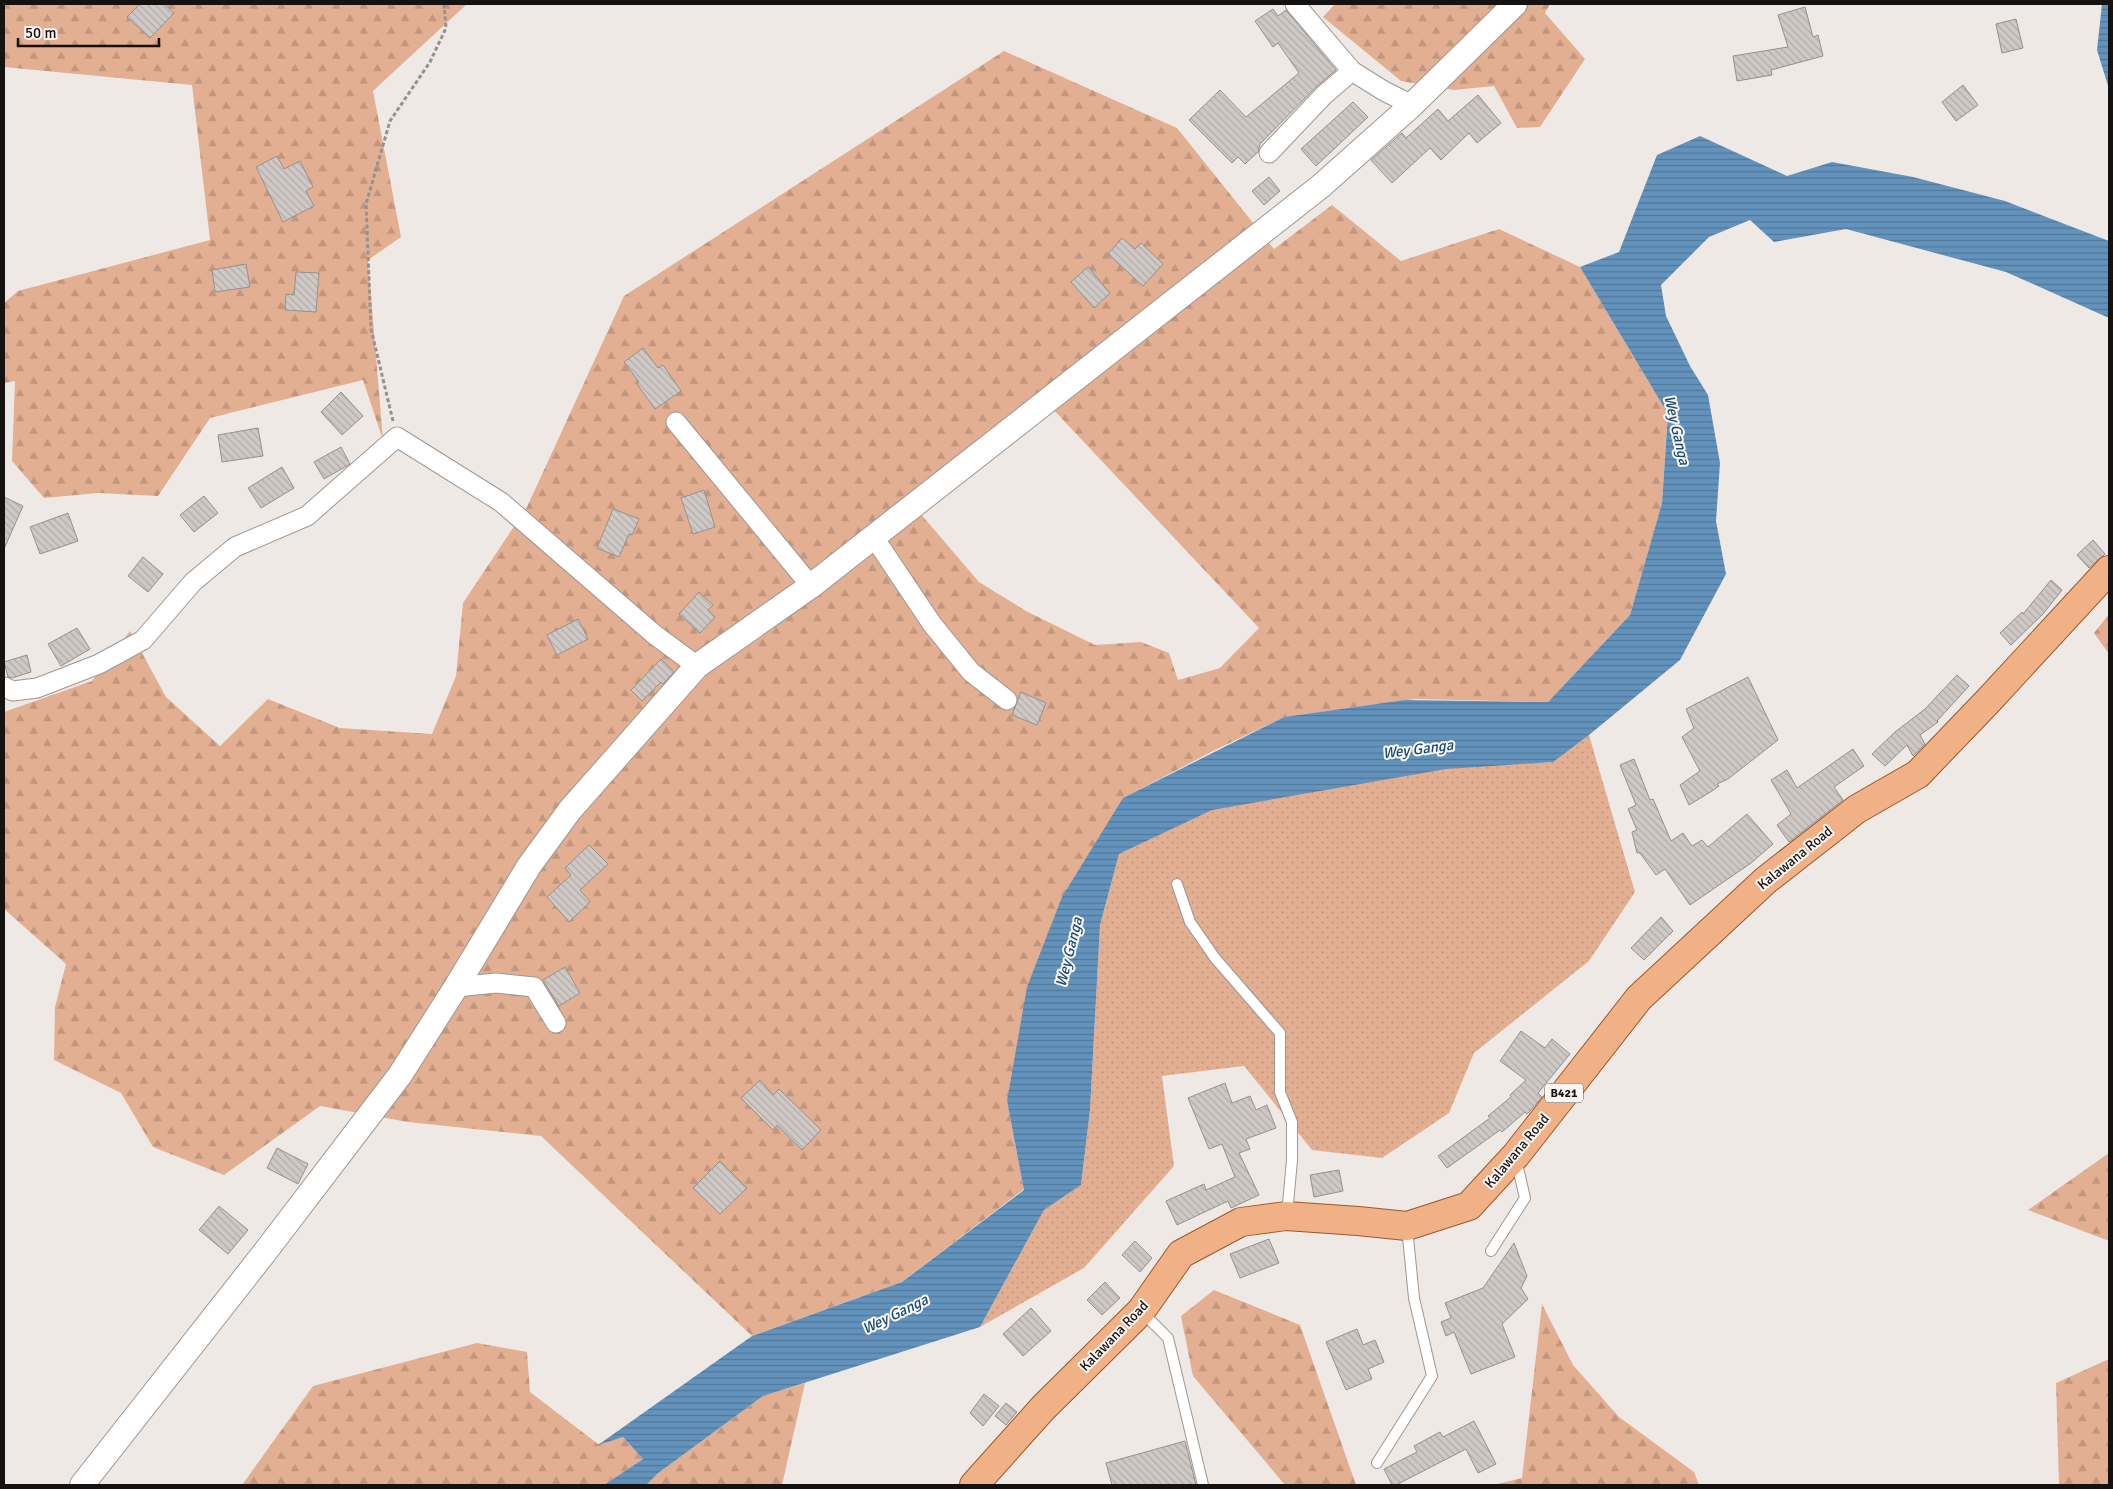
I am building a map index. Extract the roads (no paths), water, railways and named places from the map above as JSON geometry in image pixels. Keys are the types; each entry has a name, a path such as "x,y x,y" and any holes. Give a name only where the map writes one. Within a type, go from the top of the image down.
{"main road":[{"name":"Kalawana Road","path":"974,1485 1043,1408 1141,1311 1181,1254 1241,1222 1286,1216 1407,1226 1469,1206 1516,1155 1639,998 1766,880 1857,808 1918,774 2109,570"}],"street":[{"path":"1295,4 1352,71 1384,91 1412,105"},
{"path":"82,1485 265,1252 400,1075 529,866 570,810 697,666 811,586 1322,186 1412,105 1514,4"},
{"path":"1269,153 1324,95 1352,71"},
{"path":"676,422 811,586"},
{"path":"4,687 13,691 37,688 100,664 143,640 193,582 235,547 307,516 397,438 501,502 655,636 697,666"},
{"path":"874,536 932,624 971,672 1007,700"},
{"path":"456,987 496,983 534,987 556,1023"}],"lane":[{"path":"1177,884 1190,922 1215,958 1280,1033 1280,1092 1292,1122 1292,1160 1286,1216"},
{"path":"1491,1251 1525,1198 1516,1155"},
{"path":"1377,1463 1432,1376 1414,1298 1407,1226"},
{"path":"1141,1311 1168,1338 1203,1485"}],"water":[{"path":"2102,4 2109,4 2109,89 2097,50"},
{"name":"Wey Ganga","path":"1700,136 1787,176 1832,162 1913,177 2005,201 2109,241 2109,318 2006,272 1846,229 1774,242 1750,220 1709,237 1661,285 1666,316 1690,366 1708,395 1720,463 1716,521 1726,574 1680,660 1553,762 1446,769 1212,810 1119,854 1100,925 1090,1110 1081,1185 1044,1210 980,1327 763,1396 657,1474 646,1485 604,1485 643,1459 623,1437 598,1445 752,1336 902,1282 1024,1190 1007,1101 1027,987 1062,897 1123,798 1284,717 1405,700 1548,702 1630,615 1662,503 1668,414 1580,267 1619,252 1657,155"}]}
